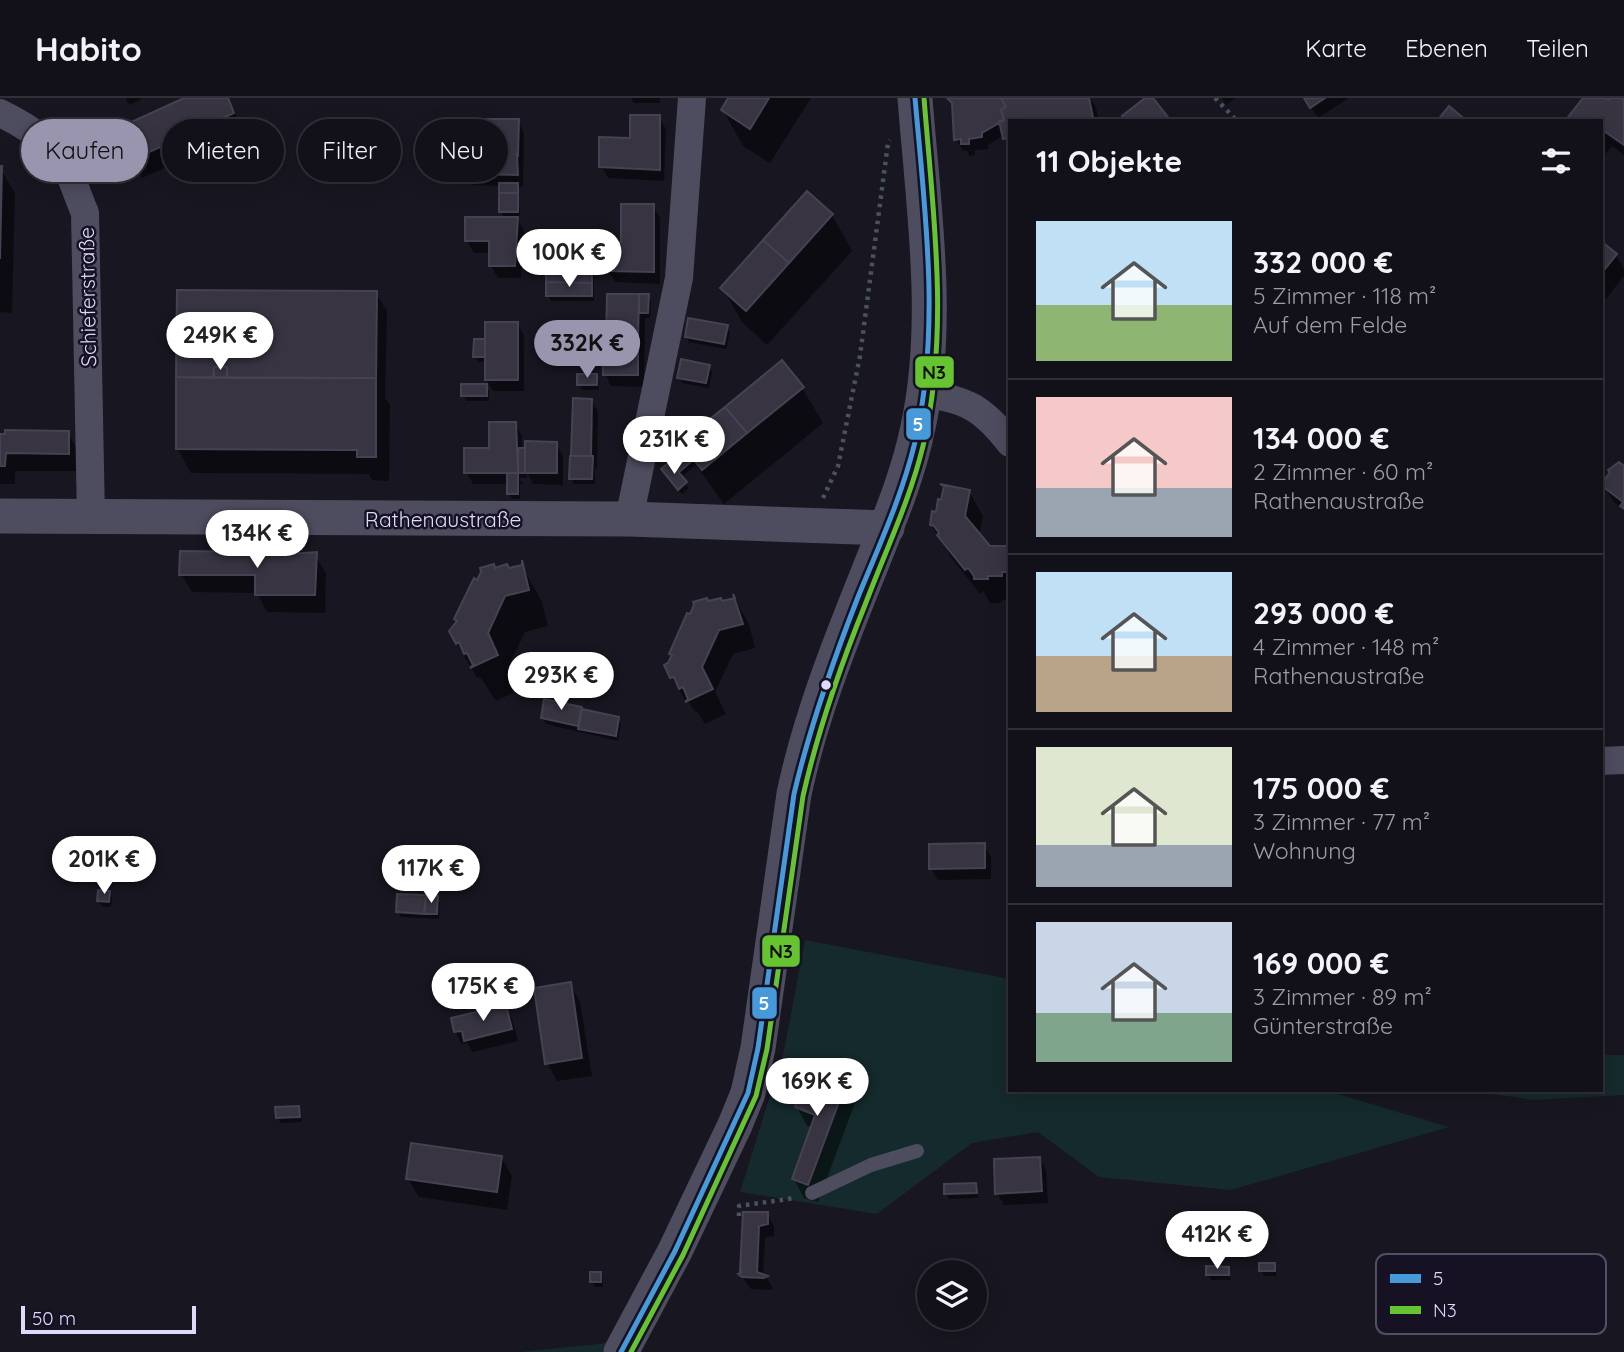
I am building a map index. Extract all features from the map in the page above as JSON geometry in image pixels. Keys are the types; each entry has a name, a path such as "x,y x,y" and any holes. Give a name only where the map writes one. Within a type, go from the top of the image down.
{"street":[{"path":"628,519 678,278 692,98"},
{"path":"621,1352 681,1239 748,1093 758,1048 800,762 848,623 887,528 913,447 924,393 928,305 916,104"},
{"name":"Schieferstraße","path":"0,113 20,123 44,141 67,167 85,213 91,518"},
{"path":"924,393 961,401 983,413 1008,440"},
{"name":"Rathenaustraße","path":"0,516 628,519 887,528"},
{"path":"1603,761 1624,760"}],"lane":[{"path":"812,1193 871,1165 917,1151"}],"path":[{"path":"1216,98 1235,119"},
{"path":"819,503 826,494 838,466 860,356 888,143 916,104"},
{"path":"738,1216 739,1206 782,1202 812,1193"}],"green space":[{"path":"805,940 1008,979 1008,1092 1331,1092 1449,1127 1231,1190 1099,1177 1038,1132 972,1143 877,1214 740,1192 784,1051"},
{"path":"1603,1055 1624,1055 1624,1095 1534,1100 1477,1092 1603,1092"},
{"path":"608,1343 603,1352 520,1352"}],"building":[{"path":"184,98 228,98 234,113 221,119 162,119 162,146 148,153 148,119 138,119"},
{"path":"728,98 769,98 750,129 721,110"},
{"path":"947,98 1001,98 1006,107 1001,110 1004,120 982,133 982,137 969,139 969,144 961,144 961,139 954,140 952,103"},
{"path":"1001,98 1089,98 1093,117 1008,119 1008,138 1003,139 999,121 1004,120 1001,110 1006,107"},
{"path":"1145,98 1153,98 1169,119 1124,119 1122,116"},
{"path":"1304,98 1325,98 1310,108"},
{"path":"1583,98 1621,98 1624,100 1624,145 1603,130 1603,119 1567,119"},
{"path":"1449,106 1465,119 1439,119"},
{"path":"630,115 660,115 660,170 599,167 599,137 630,138"},
{"path":"508,119 519,119 518,175 508,175"},
{"path":"0,166 2,166 0,259"},
{"path":"499,183 518,183 518,193 499,193"},
{"path":"807,191 833,214 789,263 763,240"},
{"path":"499,193 518,193 518,212 499,212"},
{"path":"621,204 654,204 654,272 606,271 606,242 621,242"},
{"path":"465,217 518,217 515,266 489,266 489,241 465,241"},
{"path":"763,240 789,263 746,311 720,288"},
{"path":"1603,243 1617,254 1603,272"},
{"path":"546,270 592,270 592,283 546,282"},
{"path":"546,282 592,283 592,296 546,296"},
{"path":"177,290 377,291 376,378 227,378 227,367 214,367 213,378 176,377"},
{"path":"607,294 639,294 638,340 606,340"},
{"path":"639,294 649,294 648,313 639,313"},
{"path":"688,318 728,325 724,344 685,337"},
{"path":"485,322 518,322 518,380 485,380"},
{"path":"474,339 485,339 485,357 473,357"},
{"path":"606,340 638,340 638,375 603,375"},
{"path":"681,359 710,365 706,383 677,378"},
{"path":"782,360 804,387 747,433 725,407"},
{"path":"214,367 227,367 227,378 214,378"},
{"path":"577,374 597,374 597,385 577,385"},
{"path":"176,377 376,378 376,457 357,457 357,450 176,449"},
{"path":"461,384 487,384 487,396 461,396"},
{"path":"573,398 592,399 591,456 571,456"},
{"path":"725,407 747,433 702,470 680,443"},
{"path":"489,422 516,422 518,473 464,473 464,448 489,448"},
{"path":"5,430 69,431 69,454 6,453 5,466 0,466 0,434 5,434"},
{"path":"525,441 557,442 557,473 525,473"},
{"path":"682,444 694,459 679,472 666,457"},
{"path":"518,448 525,448 525,473 518,473"},
{"path":"570,456 593,456 592,479 569,479"},
{"path":"670,462 687,482 678,490 661,469"},
{"path":"1619,462 1624,466 1624,509 1620,506 1623,502 1603,487 1610,472 1608,470"},
{"path":"507,473 518,473 518,494 507,494"},
{"path":"940,484 970,490 965,516 990,546 1008,546 1008,572 1002,572 1002,576 988,576 988,579 974,579 968,568 965,570 937,535 939,533 930,525 932,511 936,512 944,486"},
{"path":"180,551 256,552 256,555 317,552 315,595 255,595 255,575 179,575"},
{"path":"522,560 529,590 505,596 488,633 498,655 470,668 473,665 467,653 464,654 459,642 456,644 449,631 457,621 454,619 474,578 477,580 480,568 494,564 495,568 507,564 509,568 522,565"},
{"path":"707,598 708,601 721,598 722,601 734,598 743,624 719,630 702,667 713,689 685,702 688,699 683,687 679,689 674,677 670,678 664,665 672,655 669,654 687,613 690,614 693,602"},
{"path":"544,699 582,707 578,726 541,718"},
{"path":"582,709 619,717 616,736 578,729"},
{"path":"985,843 985,868 929,869 929,844"},
{"path":"98,890 110,891 109,902 97,901"},
{"path":"397,894 426,895 424,914 396,912"},
{"path":"426,895 438,896 437,914 424,914"},
{"path":"571,982 582,1058 545,1064 534,988"},
{"path":"506,1005 512,1029 464,1041 462,1031 454,1032 451,1018"},
{"path":"808,1069 846,1083 808,1185 792,1179 815,1115 795,1107"},
{"path":"299,1106 300,1117 276,1118 275,1107"},
{"path":"411,1143 502,1156 497,1192 406,1179"},
{"path":"1040,1157 1042,1191 995,1194 994,1159"},
{"path":"976,1183 977,1193 944,1194 944,1184"},
{"path":"743,1212 768,1212 768,1224 759,1226 757,1272 768,1276 764,1278 742,1277 738,1274 742,1272"},
{"path":"1259,1263 1275,1263 1275,1271 1259,1271"},
{"path":"1206,1266 1229,1267 1229,1275 1206,1275"},
{"path":"590,1272 601,1272 601,1282 590,1282"}],"transit line":[{"name":"5","path":"621,1352 675,1251 748,1093 758,1048 794,794 800,769 831,670 897,501 915,442 923,399 929,314 926,227 915,98"},
{"name":"N3","path":"631,1352 683,1255 756,1096 767,1049 803,796 809,771 838,675 904,506 923,446 931,403 938,316 935,228 924,98"}]}
